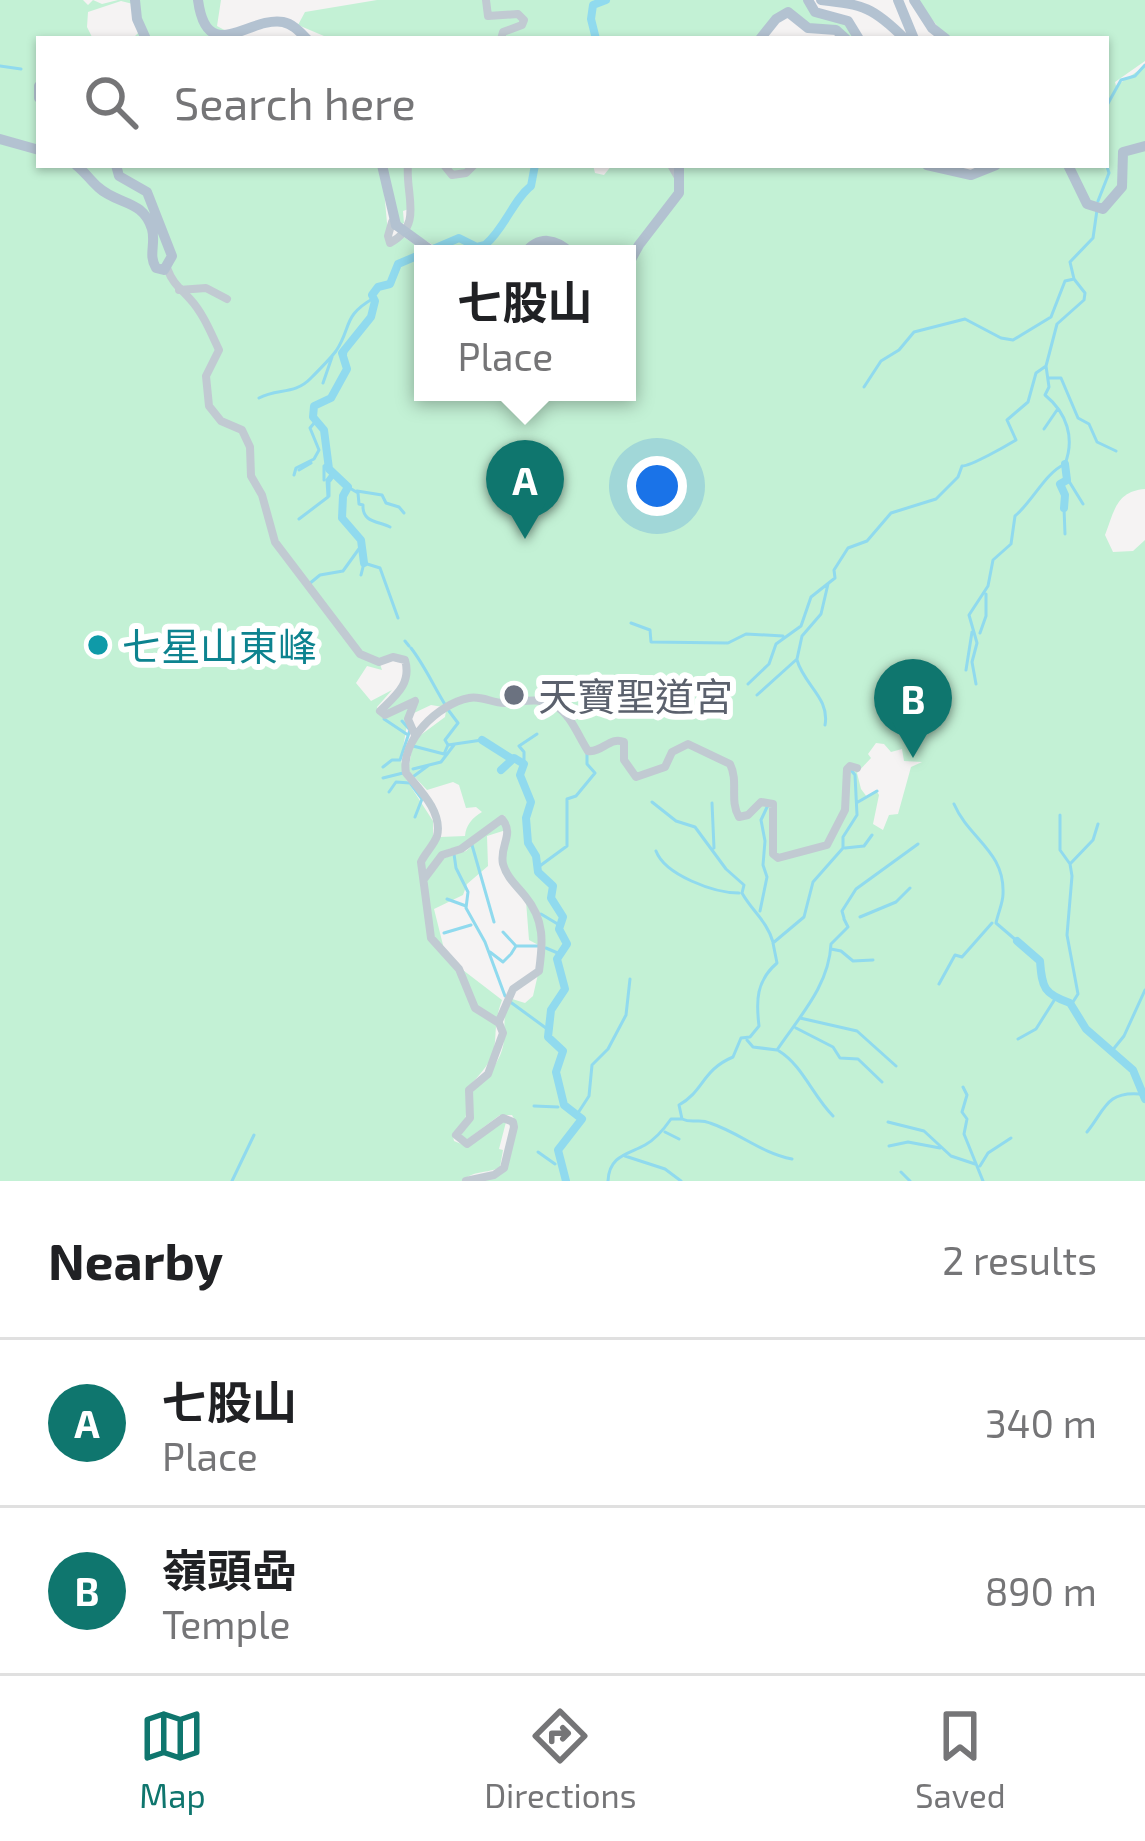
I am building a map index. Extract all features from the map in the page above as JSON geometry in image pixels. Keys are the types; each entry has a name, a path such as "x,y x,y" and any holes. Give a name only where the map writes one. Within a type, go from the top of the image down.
{"main road":[{"path":"135,0 145,36"},
{"path":"198,0 202,22 212,32 241,34 277,22 303,36"},
{"path":"808,0 815,12 850,22 857,36"},
{"path":"821,0 857,3 906,36"},
{"path":"898,0 909,36"},
{"path":"914,0 942,36"},
{"path":"762,36 788,12 808,28 836,30 843,36"},
{"path":"0,139 36,149"},
{"path":"1069,168 1087,204 1103,209 1122,187 1123,152 1145,146"},
{"path":"79,168 104,192 139,207 152,230 151,259 160,270 166,268 172,256 154,218 150,196 119,176 117,168"},
{"path":"383,168 394,223 424,245"},
{"path":"636,250 676,198 680,180 676,168"},
{"path":"940,168 971,175 988,168"},
{"path":"532,245 546,240 562,245"}],"street":[{"path":"486,0 488,16 518,14 524,20 502,36"},
{"path":"394,223 390,243 403,235 413,209 408,168"},
{"path":"446,168 452,175 472,168"},
{"path":"166,268 178,291 192,301 212,330 219,350 206,376 209,406 217,418 238,426 247,439 251,476 262,495 275,542 360,654 379,662 393,657 405,660 408,676 394,700 380,711 385,715 415,701 408,719 415,735"},
{"path":"178,291 206,288 227,298"},
{"path":"499,1023 475,1008 459,970 431,938 421,862 436,839 437,824 426,796 406,773 406,749 415,735 439,717 473,697 503,703 530,699 553,705 569,720 588,751 595,752 614,740 624,742 624,760 636,777 665,767 682,744 724,759 734,771 737,815 746,817 765,801 773,804 773,854 778,858 827,845 844,810 847,769 857,768"},
{"path":"423,879 442,855 461,849 502,819 509,831 504,865 537,912 544,939 538,971 513,989 504,1003 499,1023 502,1039 488,1074 469,1090 470,1118 456,1135 467,1144 498,1120 508,1119 514,1127 507,1161 500,1173 466,1181"}],"green space":[{"path":"0,0 83,0 88,5 93,0 102,4 118,0 221,0 217,26 235,36 135,36 139,32 133,4 121,1 88,12 92,36 36,36 36,168 379,168 389,245 404,237 415,245 414,401 636,401 636,257 680,196 680,168 935,168 958,174 985,168 1067,168 1095,210 1121,192 1124,156 1145,149 1145,489 1122,498 1105,535 1113,552 1133,551 1145,540 1145,1181 470,1181 495,1176 510,1157 516,1122 512,1115 500,1115 465,1141 459,1134 472,1118 472,1092 501,1054 509,998 525,1003 533,996 544,948 529,940 526,901 504,862 510,828 504,815 463,846 448,849 426,875 424,859 440,837 465,836 470,822 482,812 466,808 459,785 453,782 427,790 408,770 414,740 445,717 446,711 431,705 414,713 414,698 385,712 406,685 405,657 380,664 382,670 367,666 356,683 371,701 392,690 377,707 379,715 411,702 401,759 404,776 433,821 433,838 421,855 427,880 441,859 466,851 499,822 506,830 487,836 488,866 467,884 463,895 434,909 446,957 502,1000 493,1052 469,1086 465,1123 453,1136 466,1146 506,1122 500,1167 463,1181 0,1181","holes":["876,743 891,752 902,749 904,761 922,762 911,767 898,814 889,815 883,830 873,824 879,795 876,790 867,797 857,773 871,758 868,754"]},
{"path":"377,0 807,0 811,10 841,20 854,36 809,24 792,11 760,36 324,36 298,25 305,12"},
{"path":"916,0 1145,0 1145,61 1115,82 1116,86 1145,66 1145,145 1129,147 1120,185 1102,205 1091,202 1071,168 1109,168 1109,36 946,36"},
{"path":"387,168 594,168 604,175 610,168 675,168 675,194 636,250 636,245 564,245 557,240 544,245 433,245 408,230 409,209 403,211 400,225"}],"waterway":[{"path":"595,36 593,5 606,0"},
{"path":"1109,102 1121,80 1135,76 1145,65"},
{"path":"0,66 21,69"},
{"path":"485,245 531,186 534,168"},
{"path":"1098,201 1108,168"},
{"path":"976,684 972,662 977,643 969,615 988,586 993,560 1011,544 1015,516 1065,464 1068,454 1067,426 1045,395 1049,387 1046,366 1057,324 1084,300 1070,262 1093,238 1097,210"},
{"path":"443,245 459,238 473,245"},
{"path":"364,563 361,540 342,518 348,487 329,469 324,430 313,417 314,406 331,398 347,369 342,353 371,317 372,295 378,287 390,284 398,264 414,257"},
{"path":"864,387 881,361 899,350 914,332 965,319 1013,340 1051,317 1065,281 1074,279"},
{"path":"259,398 305,383 336,351 357,310 374,298"},
{"path":"345,363 346,349"},
{"path":"323,383 332,357"},
{"path":"748,684 769,664 776,644 801,626 811,597 835,578 834,570 848,548 867,541 891,513 936,499 958,477 962,466 1016,440 1007,420 1028,402 1036,373 1046,366"},
{"path":"1049,378 1061,378 1078,418 1089,424 1097,442 1116,451"},
{"path":"1044,429 1057,410"},
{"path":"294,475 319,450 310,428 315,422"},
{"path":"299,470 311,463"},
{"path":"324,480 327,464"},
{"path":"1064,508 1060,484 1067,480 1065,464"},
{"path":"299,519 328,497 327,480 333,472"},
{"path":"329,496 329,482 335,474"},
{"path":"1067,478 1083,504"},
{"path":"348,487 358,493 368,518 390,527"},
{"path":"357,491 382,495 386,503 404,513"},
{"path":"1064,508 1065,534"},
{"path":"309,584 320,575 343,571 361,546"},
{"path":"361,575 364,563 380,568 398,618"},
{"path":"757,695 797,659 802,636 821,614 828,584"},
{"path":"980,633 986,594"},
{"path":"631,623 650,630 651,642 728,643 746,634 783,636"},
{"path":"966,670 972,632"},
{"path":"405,641 409,646"},
{"path":"411,648 446,706"},
{"path":"797,660 824,707 825,725"},
{"path":"449,711 458,723 445,740 448,745 482,740"},
{"path":"384,719 408,735"},
{"path":"383,767 400,760 410,730 402,721"},
{"path":"524,764 519,746 537,734"},
{"path":"482,740 512,759"},
{"path":"413,746 444,754 448,745"},
{"path":"413,769 441,762 454,745"},
{"path":"537,868 567,846 567,799 576,796 595,773 587,764 587,754"},
{"path":"501,770 514,758 524,764 520,775 531,802 526,818 528,843 538,872 553,886 551,898 563,917 559,929 567,944 557,959 565,989 551,1010 548,1037 563,1051 556,1072 564,1105 582,1119 558,1150 566,1181"},
{"path":"414,776 429,765"},
{"path":"608,1181 616,1161 653,1140 671,1119 682,1119 679,1105 715,1068 733,1057 741,1038 750,1037 759,1026 759,992 777,963 773,943 804,917 813,882 843,848 843,837 857,815 851,770"},
{"path":"383,778 403,773"},
{"path":"389,792 396,782 410,783"},
{"path":"410,783 422,799 415,817"},
{"path":"858,802 877,791"},
{"path":"652,802 676,821 695,827 744,885 742,893 773,942"},
{"path":"712,803 714,848"},
{"path":"954,804 998,867 1003,894 996,923 1017,941"},
{"path":"760,911 767,877 761,820 768,805"},
{"path":"1060,815 1060,850 1072,876 1067,935 1078,994 1071,1005"},
{"path":"1070,864 1093,840 1098,824"},
{"path":"845,848 864,846 872,835"},
{"path":"844,918 842,911 856,889 918,844"},
{"path":"472,845 494,922"},
{"path":"656,851 669,868 691,881 739,893"},
{"path":"454,854 468,892 466,908 505,996"},
{"path":"860,917 896,902 910,888"},
{"path":"447,899 466,906"},
{"path":"541,914 561,926"},
{"path":"747,1040 753,1047 777,1050 819,987 831,944 848,927 844,919"},
{"path":"939,984 955,955 962,957 992,923"},
{"path":"444,933 471,925"},
{"path":"503,932 516,946"},
{"path":"1017,941 1040,961 1050,993 1070,1003 1086,1029 1133,1070 1145,1099"},
{"path":"511,954 516,946 540,946"},
{"path":"546,948 560,954"},
{"path":"831,949 853,961 873,960"},
{"path":"490,952 503,962 510,955"},
{"path":"578,1113 589,1096 592,1065 608,1049 626,1015 630,979"},
{"path":"1111,1052 1124,1036 1145,990"},
{"path":"1018,1039 1036,1029 1055,999"},
{"path":"509,1001 550,1031"},
{"path":"800,1018 857,1031 896,1066"},
{"path":"796,1028 833,1047 840,1058 858,1059 882,1082"},
{"path":"779,1051 833,1116"},
{"path":"963,1087 967,1095 962,1112 967,1119 964,1134 983,1181"},
{"path":"1087,1132 1113,1099 1140,1094"},
{"path":"534,1106 558,1107"},
{"path":"682,1119 710,1123 792,1159"},
{"path":"888,1122 924,1131 951,1156 975,1164"},
{"path":"665,1132 679,1139"},
{"path":"232,1181 254,1135"},
{"path":"980,1166 988,1153 1011,1138"},
{"path":"889,1146 908,1142 940,1148"},
{"path":"538,1152 555,1164"},
{"path":"625,1156 665,1169 681,1181"},
{"path":"901,1172 910,1181"}],"place":[{"name":"七股山","path":"525,539"},
{"name":"七星山東峰","path":"98,645"},
{"name":"天寶聖道宮","path":"514,695"},
{"name":"嶺頭喦","path":"913,758"}]}
